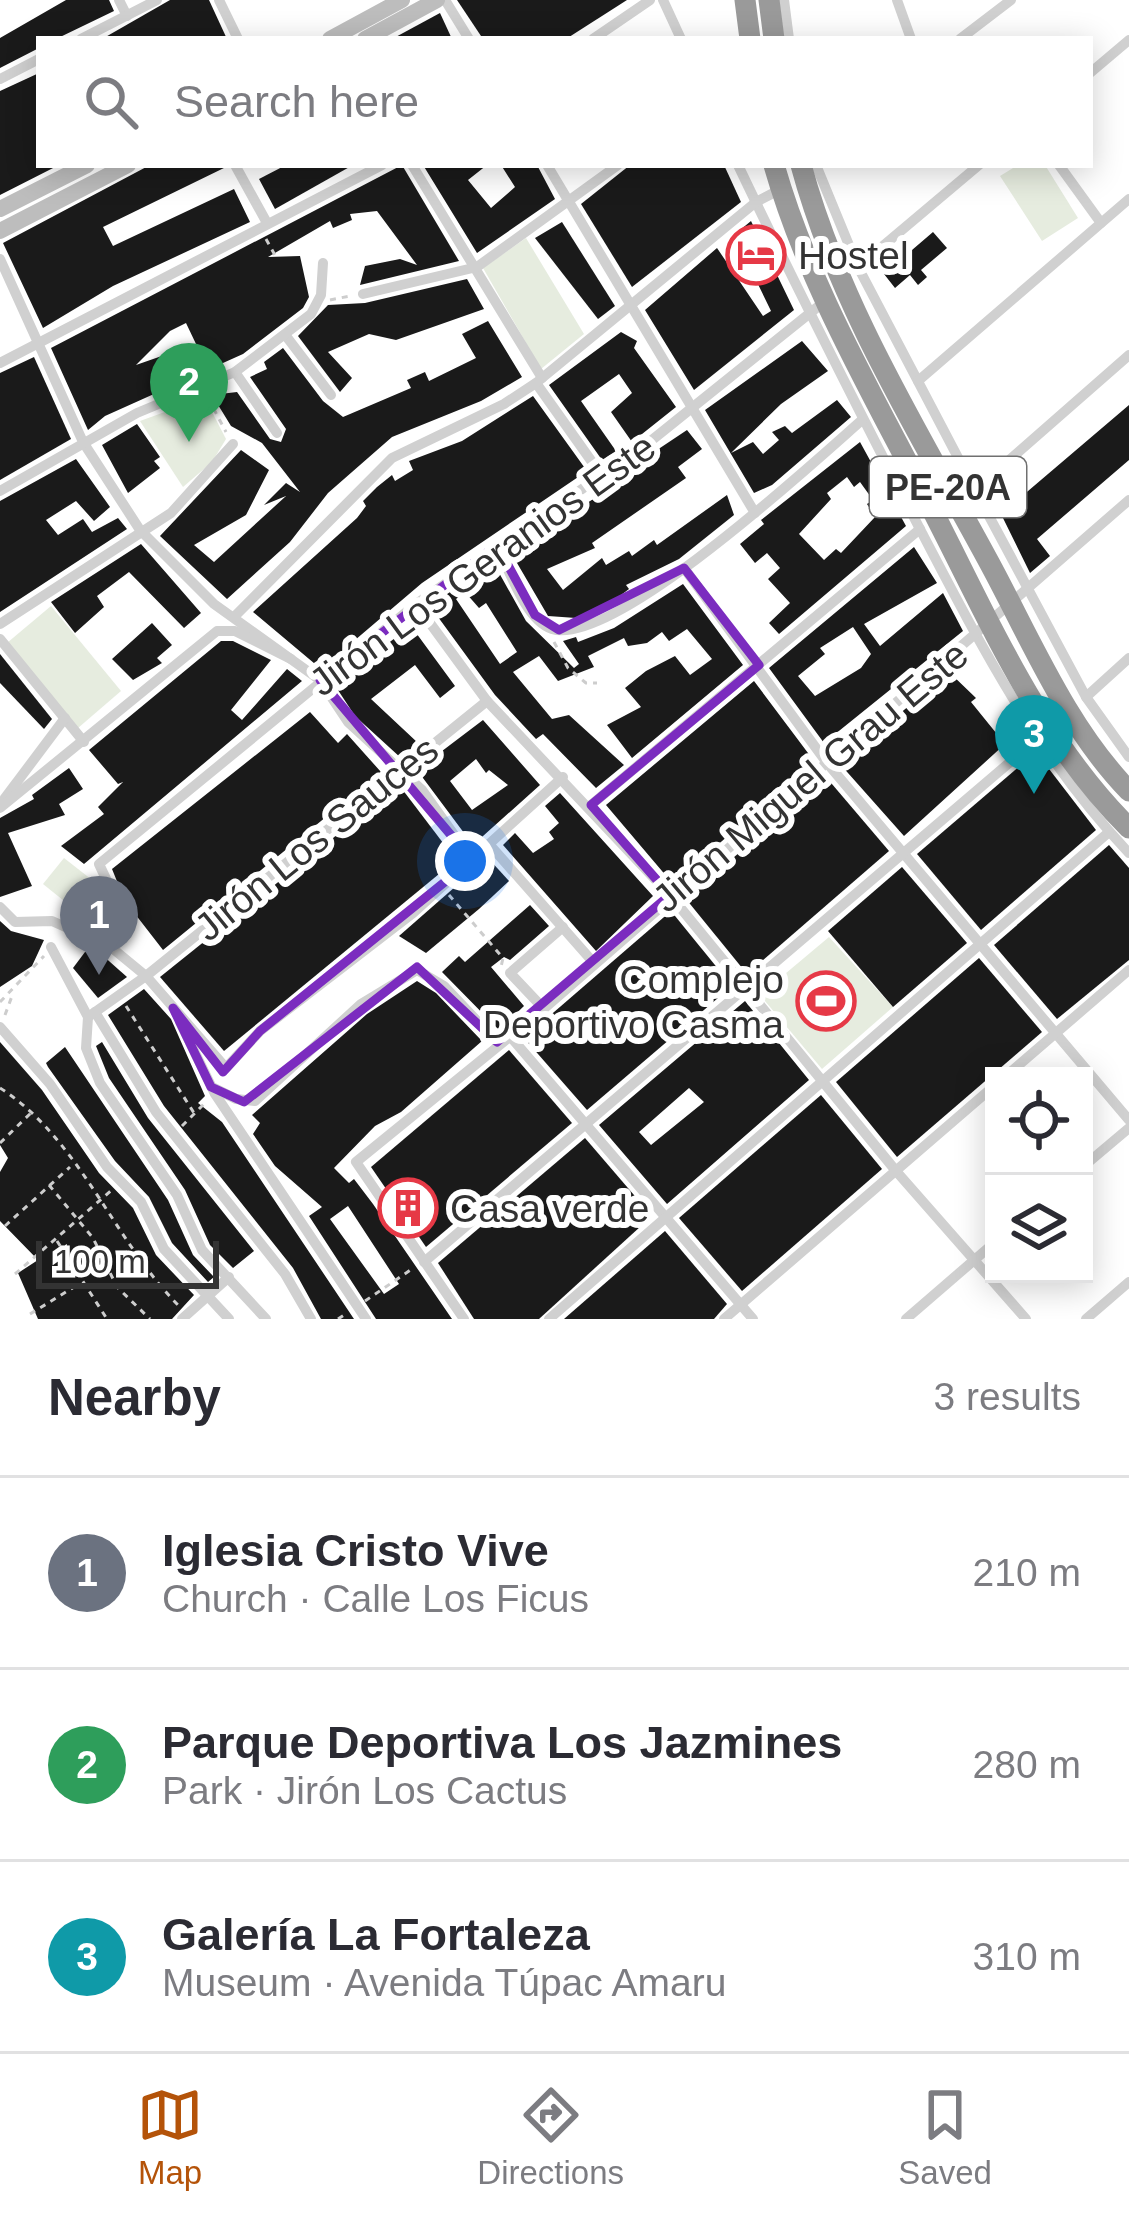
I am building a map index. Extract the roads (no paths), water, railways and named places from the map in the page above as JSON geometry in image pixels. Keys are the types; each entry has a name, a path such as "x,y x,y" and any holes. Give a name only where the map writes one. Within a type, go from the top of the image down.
{"highway":[{"path":"745,0 750,36"},
{"path":"769,0 774,36"},
{"name":"PE-20A","path":"776,168 816,308 982,629 1119,830"},
{"name":"PE-20A","path":"802,168 845,285 1020,597 1072,716 1129,791"}],"street":[{"path":"119,0 127,16"},
{"path":"87,36 157,0"},
{"path":"219,0 237,36"},
{"path":"336,36 402,0"},
{"path":"371,36 441,0 468,36"},
{"path":"596,36 650,0"},
{"path":"663,0 680,36"},
{"path":"784,0 789,36"},
{"path":"897,0 910,36"},
{"path":"964,36 1011,0"},
{"path":"1093,70 1129,40"},
{"path":"0,79 36,61"},
{"path":"0,209 81,168"},
{"path":"0,231 122,168"},
{"path":"236,168 263,225"},
{"path":"0,363 376,168"},
{"path":"414,168 477,266 539,380 602,476"},
{"path":"549,168 755,513"},
{"path":"363,294 477,266 614,168"},
{"path":"739,168 816,308 862,420 920,529 982,629 1036,740 1119,830 1129,854"},
{"path":"817,168 858,267 975,490 1020,597 1129,758"},
{"path":"1061,168 1101,223"},
{"path":"858,267 966,170"},
{"path":"234,617 392,458 503,404 539,380 756,202 782,189"},
{"path":"918,382 1129,199"},
{"path":"0,259 82,442 140,530 234,617 301,661 348,722 444,817 472,860"},
{"path":"0,491 137,413 235,372 286,336 319,302 323,263"},
{"name":"Jirón Los Geranios Este","path":"112,948 116,898 99,864 416,604 602,476 816,308"},
{"path":"286,336 332,395"},
{"path":"975,490 1129,355"},
{"path":"235,372 277,433"},
{"path":"497,545 535,615 552,629 586,623 685,568 862,420"},
{"path":"0,625 171,513 233,444"},
{"name":"Jirón Miguel Grau Este","path":"424,1262 356,1162 544,1009 1129,500"},
{"path":"591,805 920,529"},
{"path":"685,568 827,763 1129,1124 1093,1158"},
{"path":"416,604 488,701 591,805 670,895 896,1171 1026,1319"},
{"path":"0,807 217,631 235,631 267,650 301,661"},
{"path":"0,639 84,742"},
{"path":"1086,697 1129,658"},
{"name":"Jirón Los Sauces","path":"91,1014 146,976 488,701"},
{"path":"0,807 65,718"},
{"path":"464,1319 424,1262 1036,740"},
{"path":"0,907 15,922 52,922 112,948 146,976 226,1068 260,1031 442,887 563,777"},
{"path":"549,1319 976,944 1119,830"},
{"path":"489,844 593,962"},
{"path":"544,1009 510,973 562,927"},
{"path":"51,947 173,1135 266,1249 311,1319"},
{"path":"213,1090 236,1100 255,1101 361,1004 417,970 444,986 503,1038 586,1125 753,1319"},
{"path":"1016,1067 1129,970"},
{"path":"173,1008 213,1090 366,1319"},
{"path":"91,1014 86,1048 100,1083 177,1195 202,1250 266,1319"},
{"path":"0,1028 153,1220 164,1249 229,1319"},
{"path":"724,1319 985,1094"},
{"path":"906,1319 985,1251"},
{"path":"185,1316 229,1277"},
{"path":"1086,1319 1129,1282"}],"place":[{"name":"Hostel","path":"756,255"},
{"name":"Parque Deportiva Los Jazmines","path":"189,442"},
{"name":"Galería La Fortaleza","path":"1034,794"},
{"name":"Iglesia Cristo Vive","path":"99,975"},
{"name":"Complejo Deportivo Casma","path":"826,1001"},
{"name":"Casa verde","path":"408,1208"}]}
